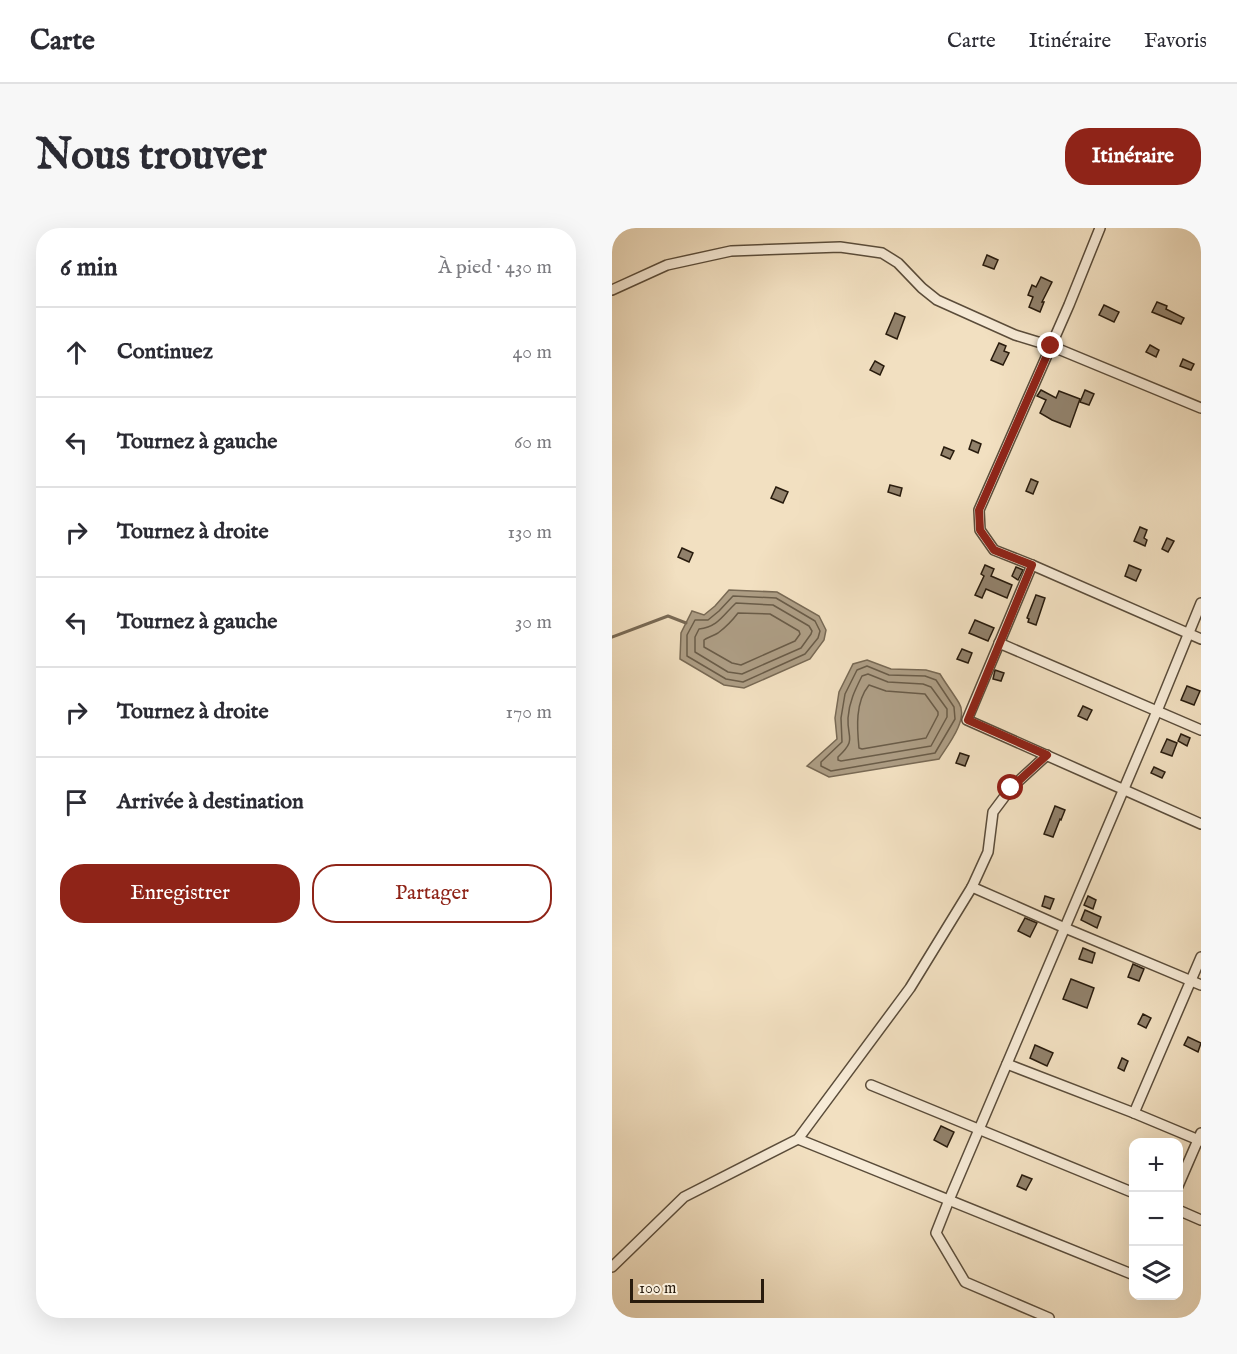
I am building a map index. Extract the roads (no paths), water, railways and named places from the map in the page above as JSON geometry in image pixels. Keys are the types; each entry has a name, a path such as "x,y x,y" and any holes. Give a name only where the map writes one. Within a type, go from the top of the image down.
{"street":[{"path":"1100,228 979,510 980,530 994,550 1201,639"},
{"path":"612,290 667,265 731,251 840,247 882,253 898,263 937,300 1015,335 1051,346 1201,408"},
{"path":"1032,565 968,720 1201,824"},
{"path":"1049,1318 964,1282 936,1233 1201,603"},
{"path":"999,643 1201,730"},
{"path":"612,1267 684,1197 798,1139 910,988 972,887 988,852 993,812 1011,788 1047,755"},
{"path":"972,887 1201,985"},
{"path":"1134,1113 1201,957"},
{"path":"1007,1064 1200,1138 1183,1177"},
{"path":"871,1085 1132,1192"},
{"path":"798,1139 1129,1273"},
{"path":"1183,1212 1201,1220"}],"water":[{"path":"729,590 777,592 819,616 826,630 824,640 810,659 744,688 724,685 680,659 681,633 692,611 704,615"},
{"path":"867,660 891,669 926,670 940,674 959,703 961,717 959,724 939,759 829,777 807,766 837,739 835,718 839,692 853,664"}],"waterway":[{"path":"612,637 668,616 686,623"}]}
